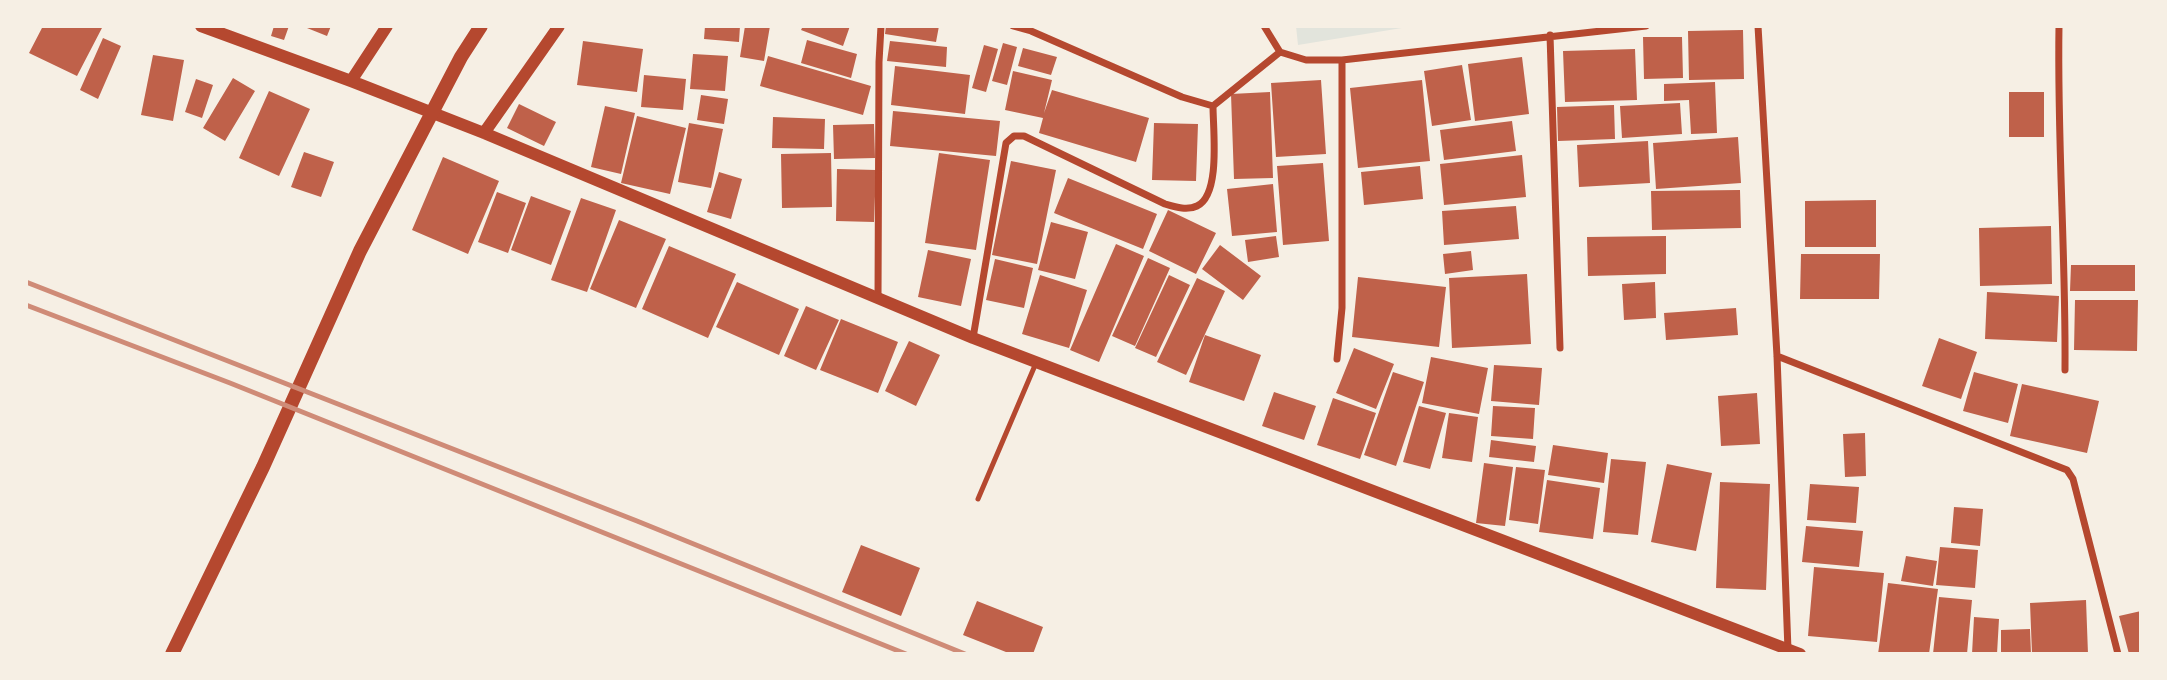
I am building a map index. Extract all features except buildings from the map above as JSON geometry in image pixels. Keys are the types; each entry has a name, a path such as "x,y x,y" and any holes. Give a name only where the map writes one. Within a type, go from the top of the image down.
{"main road":[{"path":"172,654 263,467 359,251 461,57 481,26"}],"street":[{"path":"201,26 484,133 973,338 1794,652 1758,26"},
{"path":"351,81 387,26"},
{"path":"484,133 559,26"},
{"path":"878,297 881,26"},
{"path":"1013,26 1031,31 1182,97 1213,106"},
{"path":"1264,26 1280,52 1306,60 1342,60 1646,26"},
{"path":"2059,26 2066,370"},
{"path":"1550,35 1560,348"},
{"path":"1213,106 1280,52"},
{"path":"1337,359 1342,308 1342,60"},
{"path":"973,338 1006,143 1014,136 1024,136 1165,204 1184,208 1198,206 1210,194 1213,180 1213,106"},
{"path":"1777,356 2067,470 2073,479 2118,654"}],"lane":[{"path":"978,499 1037,362"}],"shaded area":[{"path":"1296,26 1414,26 1298,45"}],"railway":[{"path":"26,282 637,521 965,654"},
{"path":"26,305 230,383 906,654"}]}
